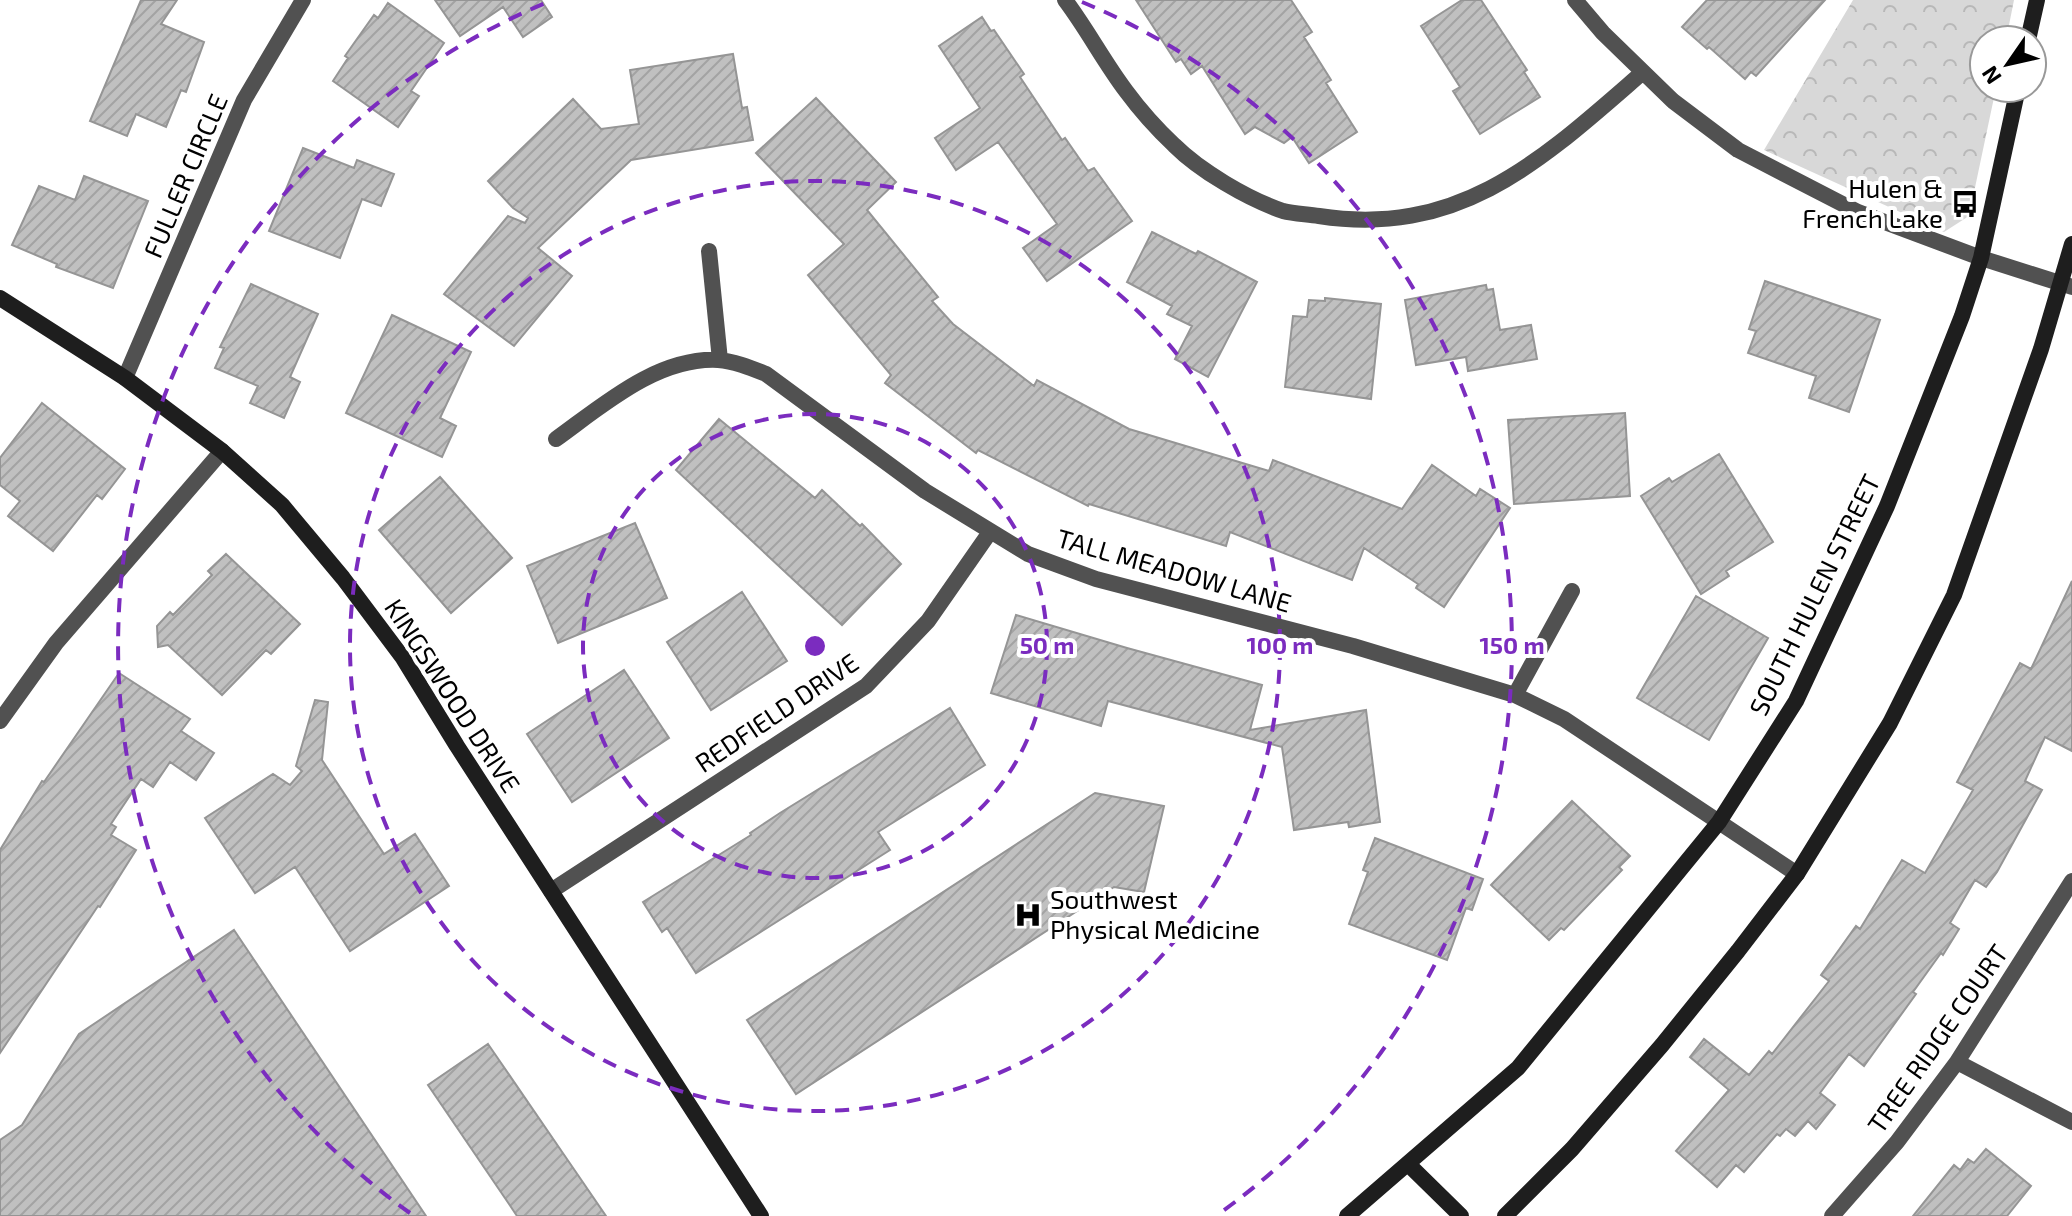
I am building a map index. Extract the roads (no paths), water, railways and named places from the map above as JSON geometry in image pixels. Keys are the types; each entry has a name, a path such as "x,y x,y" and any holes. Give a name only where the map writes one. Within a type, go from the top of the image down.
{"main road":[{"path":"2032,24 2037,0"},
{"name":"SOUTH HULEN STREET","path":"1347,1216 1518,1068 1719,822 1796,701 1881,520 1962,316 1981,258 2015,104"},
{"path":"1505,1216 1572,1149 1662,1045 1797,874 1890,723 1954,595 2066,285 2072,244"},
{"name":"KINGSWOOD DRIVE","path":"0,298 125,378 222,451 282,505 343,578 403,658 761,1216"},
{"path":"1408,1164 1461,1216"}],"street":[{"name":"FULLER CIRCLE","path":"125,378 244,100 303,0"},
{"path":"1065,0 1126,92 1176,147 1226,183 1283,211 1349,221 1400,220 1454,205 1513,177 1557,147 1643,72"},
{"path":"1575,0 1603,33 1673,101 1738,150 1858,212 1981,258 2066,285"},
{"path":"709,251 720,360"},
{"name":"TALL MEADOW LANE","path":"556,439 624,391 671,367 698,360 720,360 766,374 925,491 1028,554 1096,579 1353,646 1515,695 1564,719 1797,874"},
{"path":"0,721 56,643 222,451"},
{"name":"REDFIELD DRIVE","path":"551,891 866,686 928,621 990,532"},
{"path":"1515,695 1572,591"},
{"name":"TREE RIDGE COURT","path":"1832,1216 1897,1142 1957,1062 2072,881"},
{"path":"1957,1062 2072,1122"}],"place":[{"name":"Hulen & French Lake","path":"1965,204"},
{"name":"Southwest Physical Medicine","path":"1028,915"}]}
